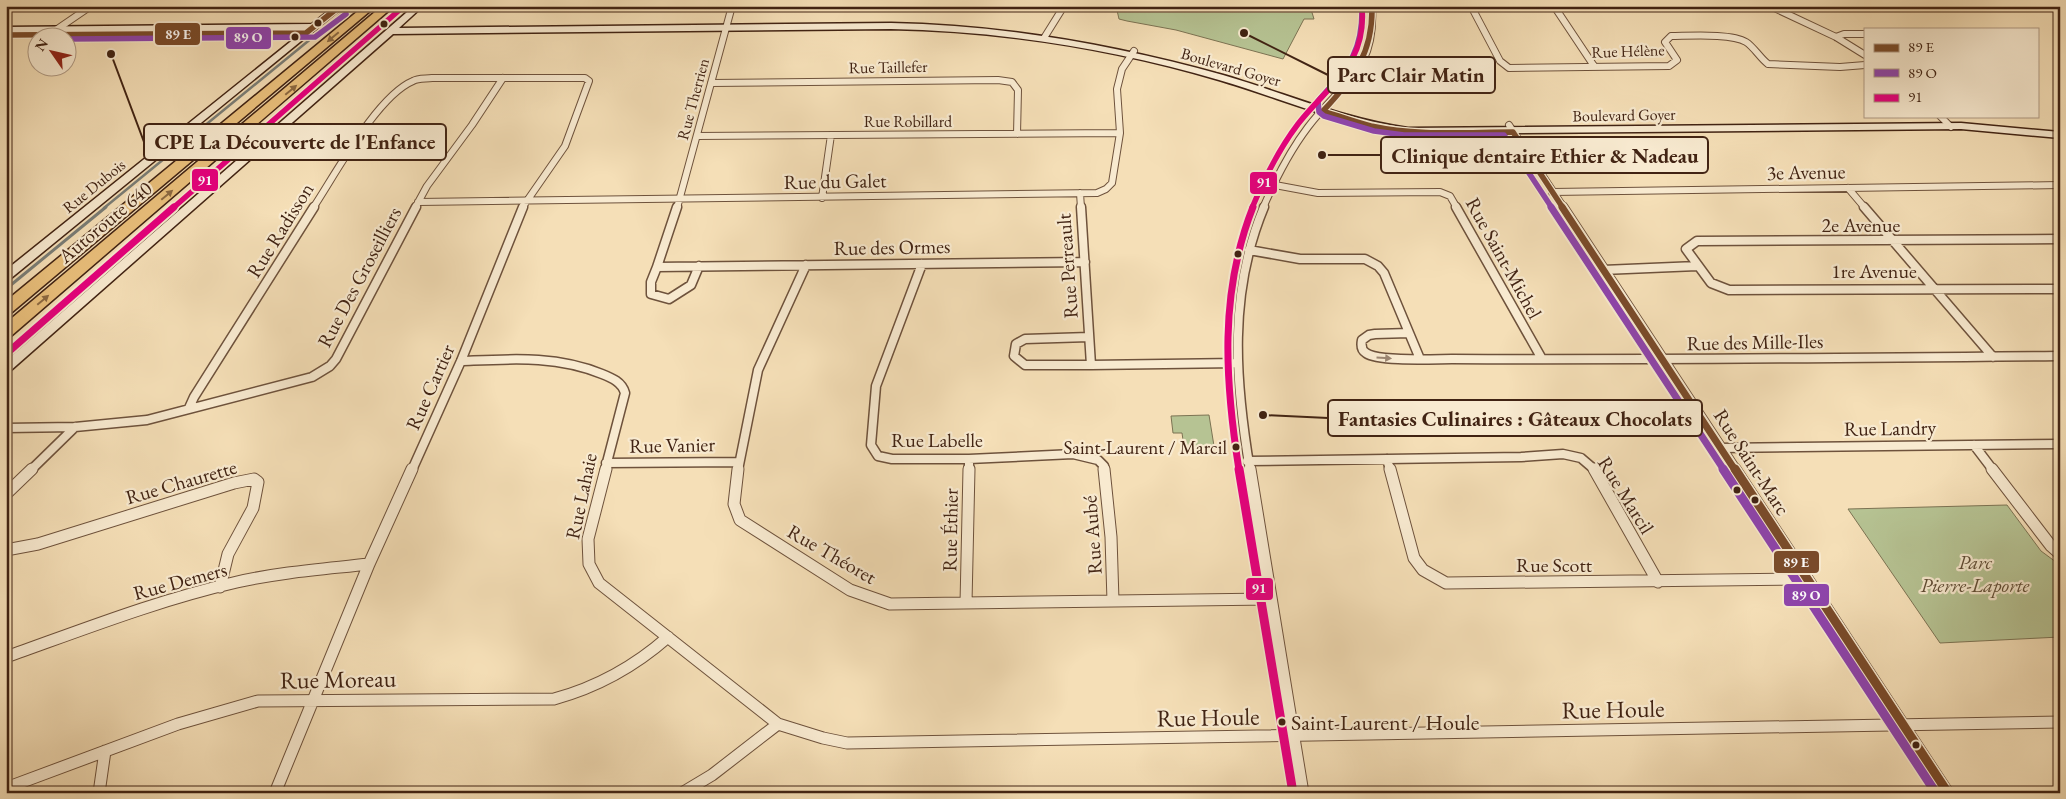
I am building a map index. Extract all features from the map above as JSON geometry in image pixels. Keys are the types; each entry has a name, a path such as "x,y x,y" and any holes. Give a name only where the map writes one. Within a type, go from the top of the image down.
{"highway":[{"name":"Autoroute 640","path":"6,309 370,6"},
{"name":"Autoroute 640","path":"6,332 389,6"}],"street":[{"path":"59,28 91,6"},
{"name":"Rue Dubois","path":"6,276 340,6"},
{"path":"6,368 419,6"},
{"name":"Rue Therrien","path":"680,199 732,6"},
{"path":"1046,36 1064,6"},
{"path":"1303,793 1247,461 1237,363 1240,294 1249,250 1258,220 1275,185 1304,133 1353,78 1366,56 1374,31 1372,6"},
{"name":"Rue Hélène","path":"1471,6 1500,61 1509,68 1669,66 1677,60 1665,42 1671,36 1734,38 1745,41 1758,58 1768,64 1840,67 1864,64"},
{"path":"1554,6 1594,66"},
{"path":"1770,6 1836,37 1864,54"},
{"path":"2055,6 2060,11"},
{"name":"Boulevard Goyer","path":"395,28 726,25 932,26 1046,36 1133,54 1325,108 1368,125 1392,130 1426,132 1945,121 1970,121 2060,129"},
{"path":"6,30 28,31"},
{"path":"78,32 310,30"},
{"path":"6,35 28,34"},
{"path":"1836,37 1844,34 1864,34"},
{"name":"Rue du Galet","path":"418,202 822,198 1097,192 1106,189 1112,183 1120,133 1117,90 1122,68 1133,54"},
{"name":"Rue Cartier","path":"275,793 369,564 461,361 526,200 534,192 565,146 589,81 575,77 503,78"},
{"name":"Rue Des Groseilliers","path":"6,428 75,427 146,420 312,377 330,366 336,359 427,186 472,125 503,78"},
{"name":"Rue Radisson","path":"189,408 194,397 365,127 398,90 414,80 503,78"},
{"name":"Rue Taillefer","path":"711,83 998,80 1012,82 1018,90 1018,134"},
{"name":"Boulevard Goyer","path":"1945,121 2060,135"},
{"name":"Rue Saint-Marc","path":"1511,129 1948,793"},
{"name":"Rue Robillard","path":"697,136 1120,133"},
{"path":"822,198 831,135"},
{"name":"Rue Saint-Michel","path":"1275,185 1318,193 1435,191 1450,196 1542,360"},
{"name":"3e Avenue","path":"1552,192 2060,186"},
{"path":"1848,188 1993,357"},
{"name":"Rue Perreault","path":"1080,193 1091,365"},
{"path":"680,199 651,282 652,294 669,299 691,285 699,266"},
{"name":"2e Avenue","path":"1697,266 1686,248 1697,241 2060,239"},
{"path":"1249,250 1300,259 1360,258 1373,262 1384,273 1420,359"},
{"name":"Rue des Ormes","path":"657,267 1085,262"},
{"name":"Rue Labelle","path":"922,264 876,386 871,445 878,456 892,459 1073,454 1098,460 1104,466"},
{"name":"Rue Théoret","path":"806,265 758,370 739,462 734,504 740,520 850,590 890,604 1270,599"},
{"path":"1603,270 1697,266"},
{"name":"1re Avenue","path":"1697,266 1710,282 1729,290 1935,288 2060,290"},
{"name":"Rue des Mille-Iles","path":"1409,333 1369,335 1362,340 1361,346 1365,353 1376,358 1420,359 1662,360 2060,356"},
{"name":"Rue Perreault","path":"1089,337 1025,340 1016,344 1014,356 1026,365 1237,363"},
{"name":"Rue Lahaie","path":"461,361 561,360 589,367 617,381 624,387 625,393 588,539 589,564 599,583 778,724"},
{"path":"6,494 75,427"},
{"name":"Rue Landry","path":"1720,448 2060,444"},
{"path":"1974,445 2051,546 2060,554"},
{"name":"Rue Marcil","path":"1247,461 1563,454 1581,458 1595,470 1658,582"},
{"name":"Rue Éthier","path":"966,603 969,458"},
{"name":"Rue Scott","path":"1387,459 1414,558 1423,570 1446,583 1806,579"},
{"name":"Rue Vanier","path":"606,463 739,462"},
{"name":"Rue Aubé","path":"1104,466 1111,537 1113,601"},
{"name":"Rue Chaurette","path":"6,550 38,544 234,482 254,479 258,482 253,508 228,554 220,587"},
{"name":"Rue Demers","path":"6,657 150,605 220,587 271,575 369,564"},
{"name":"Rue Moreau","path":"6,788 178,724 258,701 554,699 577,694 621,673 648,656 668,637"},
{"name":"Rue Houle","path":"778,724 823,738 865,743 2060,722"},
{"path":"682,793 712,776 778,724"},
{"path":"99,793 105,751"}],"green space":[{"path":"1116,6 1310,6 1314,19 1304,19 1283,59 1176,30 1119,19"},
{"path":"1209,415 1214,446 1184,447 1182,433 1173,433 1171,416"},
{"name":"Parc Pierre-Laporte","path":"2007,505 2041,551 2060,565 2060,637 1940,643 1848,509"}],"waterway":[{"path":"104,208 351,6"},
{"path":"6,289 106,207"}],"transit line":[{"path":"6,35 306,33 340,6"},
{"name":"91","path":"6,354 404,6"},
{"path":"1372,6 1370,38 1361,64 1344,88 1323,111 1371,126 1406,131 1513,132 1948,793"},
{"path":"1362,7 1361,37 1357,49 1352,60 1318,101 1319,112 1324,116 1374,131 1404,135 1504,135 1936,793"},
{"name":"91","path":"1293,793 1229,400 1227,366 1229,299 1239,248 1256,198 1272,166 1298,124 1338,79 1355,56 1362,35 1362,7"},
{"path":"78,39 315,37 346,14"}],"place":[{"name":"Parc Clair Matin","path":"1244,33"},
{"name":"CPE La Découverte de l'Enfance","path":"111,54"},
{"name":"Clinique dentaire Ethier & Nadeau","path":"1322,155"},
{"name":"Fantasies Culinaires : Gâteaux Chocolats","path":"1263,415"},
{"name":"Saint-Laurent / Marcil","path":"1236,447"},
{"name":"Saint-Laurent / Houle","path":"1282,722"}]}
